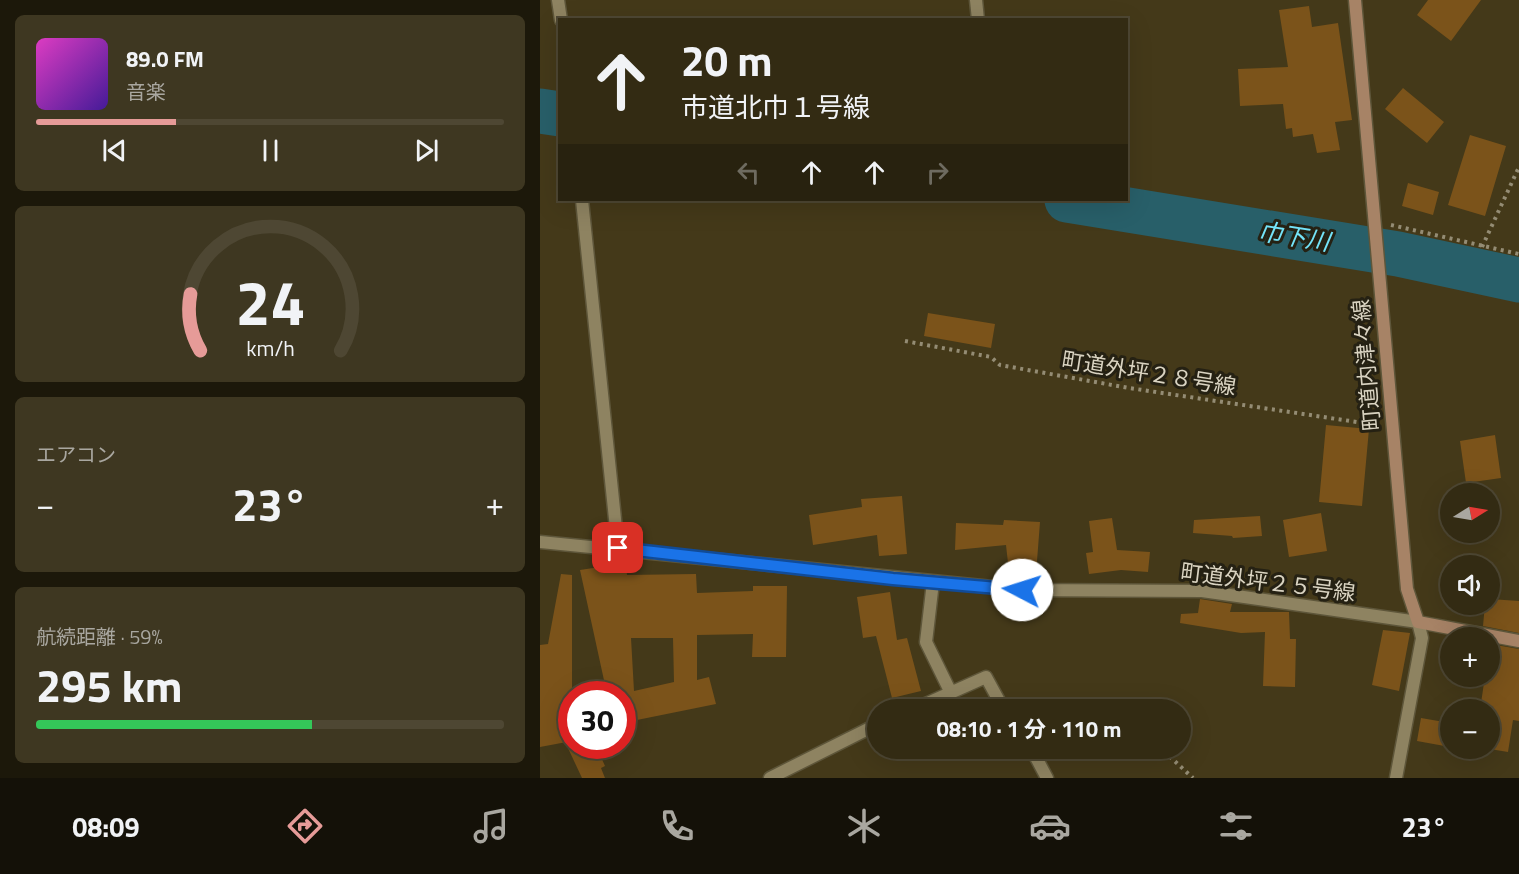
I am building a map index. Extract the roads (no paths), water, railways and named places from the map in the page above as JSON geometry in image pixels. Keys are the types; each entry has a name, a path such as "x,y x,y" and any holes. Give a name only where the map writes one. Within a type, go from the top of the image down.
{"street":[{"path":"558,0 561,18"},
{"path":"976,0 978,18"},
{"name":"町道内津々線","path":"1354,0 1380,271 1404,576 1418,622"},
{"path":"582,201 618,548"},
{"name":"町道外坪２５号線","path":"540,542 1022,590 1202,591 1418,622"},
{"path":"933,582 926,642 951,693"},
{"path":"1395,778 1422,638 1418,622 1519,641"},
{"path":"937,699 986,677 998,699"},
{"path":"770,778 867,730"},
{"path":"1037,759 1047,778"}],"waterway":[{"name":"巾下川","path":"540,111 558,114"},
{"name":"巾下川","path":"1073,201 1398,254 1519,280"}]}
